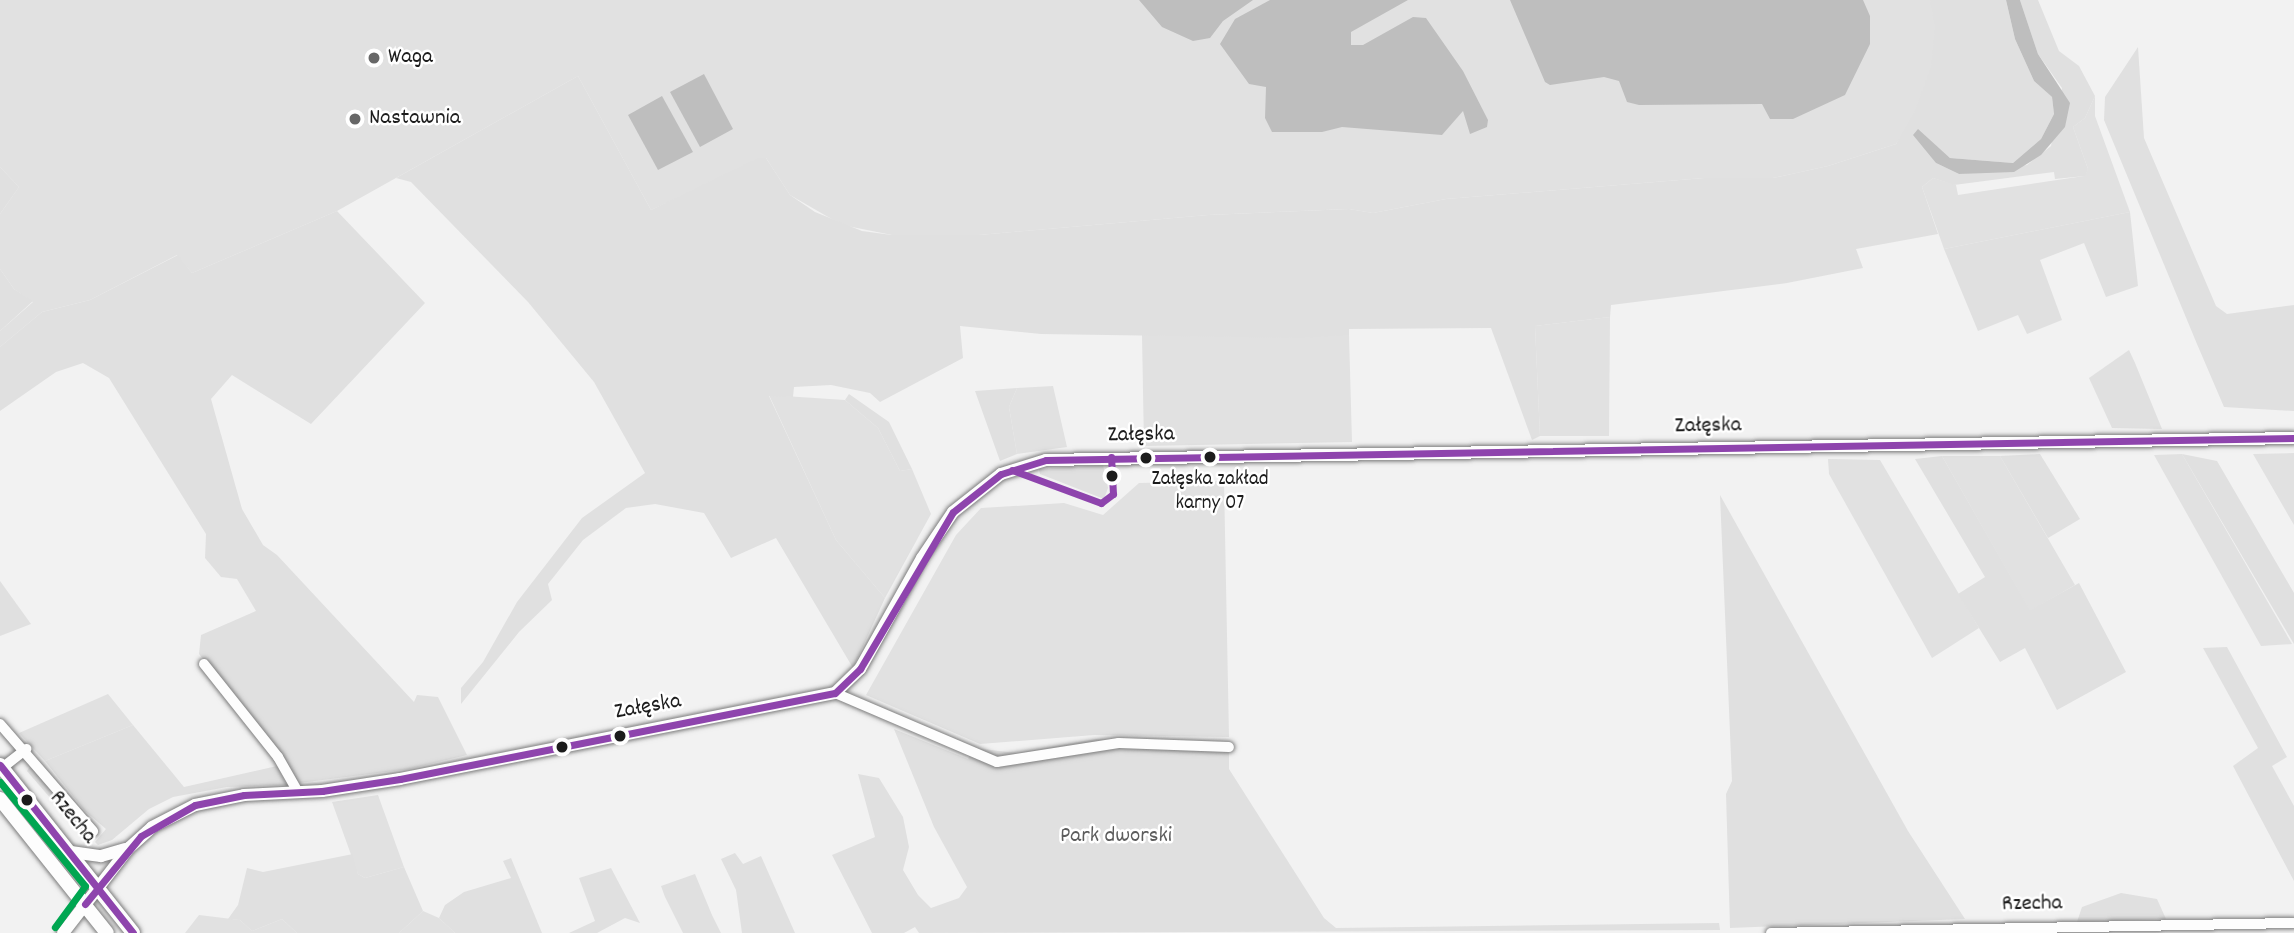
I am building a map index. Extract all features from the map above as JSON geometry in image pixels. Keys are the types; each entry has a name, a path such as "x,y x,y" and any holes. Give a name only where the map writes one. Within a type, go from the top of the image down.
{"main road":[{"name":"Rzecha","path":"1,766 134,933"},
{"name":"Rzecha","path":"0,799 107,933"}],"street":[{"name":"Załęska","path":"63,933 129,848 152,827 195,805 244,795 387,782 835,692 860,669 922,558 953,512 1001,474 1046,460 2294,438"},
{"path":"204,664 278,757 298,792"},
{"path":"835,692 997,762 1119,743 1229,747"},
{"path":"0,724 26,749 93,831"},
{"path":"1,766 26,749"},
{"name":"Załęska","path":"71,852 101,856 129,848"},
{"name":"Rzecha","path":"1771,933 2294,923"}],"shaded area":[{"path":"0,0 1969,0 1981,27 1896,144 1828,166 1773,178 1704,178 1446,199 1373,213 1349,209 1208,215 979,235 892,235 842,225 790,195 766,158 651,210 578,76 337,211 192,273 177,255 90,300 42,312 0,347 0,331 33,302 14,289 0,269 0,214 19,187 0,167"},
{"path":"1139,0 1253,0 1223,21 1210,38 1193,41 1162,27"},
{"path":"1270,0 1408,0 1351,32 1351,45 1363,45 1413,17 1426,18 1463,71 1488,120 1487,127 1470,134 1463,111 1442,135 1342,127 1322,132 1272,132 1265,118 1266,87 1249,84 1220,44 1235,19"},
{"path":"1510,0 1863,0 1870,16 1870,44 1845,95 1793,119 1770,119 1762,104 1639,105 1627,102 1619,81 1604,77 1550,85 1545,82"},
{"path":"2006,0 2020,0 2038,54 2070,103 2065,127 2041,155 2014,172 1959,174 1936,163 1913,135 1918,129 1950,158 2013,163 2041,139 2054,114 2052,97 2034,81 2015,39"},
{"path":"704,74 733,129 700,147 670,92"},
{"path":"662,96 693,152 658,170 628,115"},
{"path":"2095,96 2095,116 2130,212 1944,249 1922,187 1933,178 1956,185 1958,195 2084,176 2088,169 2073,127 2085,118"},
{"path":"1610,317 1609,436 1540,436 1535,326"},
{"path":"1142,335 1349,335 1352,442 1144,446"},
{"path":"1053,386 1067,447 1017,454 1009,407 1017,388"},
{"path":"769,395 845,400 878,428 900,471 912,469 931,514 885,598 836,540"},
{"path":"2294,453 2294,525 2253,454"},
{"path":"2182,454 2292,644 2261,646 2154,455"},
{"path":"1942,456 2000,456 2075,585 2030,611"},
{"path":"1828,459 1880,460 1979,628 1932,658 1829,474"},
{"path":"1224,481 1229,737 1094,735 980,744 866,695 956,535 981,508 1064,503 1103,515 1139,483"},
{"path":"108,694 133,725 45,761 19,733"},
{"path":"378,795 404,867 365,878 358,874 332,802"},
{"path":"423,911 439,918 455,933 399,933"},
{"path":"199,915 240,920 252,931 282,919 297,933 185,933"}],"green space":[{"path":"1930,0 2006,0 2015,39 2034,81 2052,97 2054,114 2041,139 2013,163 1950,158 1918,130 1936,163 1959,174 2027,165 2051,146 2062,88 2038,54 2020,0 2038,0 2059,51 2079,66 2095,96 2085,118 2073,127 2088,169 2085,176 2055,179 2054,172 1954,185 1933,178 1922,187 1938,234 1856,249 1863,268 1787,283 1611,305 1610,317 1535,326 1540,436 1532,440 1491,328 1349,329 1349,335 1299,338 1041,334 960,326 963,358 880,402 870,393 831,385 794,387 793,397 769,396 836,540 885,598 853,668 776,538 731,558 704,513 655,504 626,508 583,540 548,584 552,600 519,632 461,704 461,688 483,662 517,602 582,518 645,473 594,382 528,302 411,182 396,178 578,76 651,210 758,158 766,158 790,195 815,212 862,231 892,235 979,235 1208,215 1349,209 1373,213 1446,199 1704,178 1773,178 1828,166 1896,144 1914,113 1931,67 1935,27"},
{"path":"2138,47 2144,138 2216,306 2227,314 2294,305 2294,411 2224,407 2197,344 2104,120 2105,97"},
{"path":"0,167 19,187 0,214"},
{"path":"337,211 425,303 311,424 232,375 211,399 242,509 263,545 277,555 414,702 417,695 438,697 467,755 409,769 299,783 286,761 199,654 201,635 256,611 237,579 221,577 205,558 206,534 109,378 83,363 56,372 0,411 0,347 42,312 90,300 178,255 192,273"},
{"path":"2130,212 2138,286 2106,297 2084,243 2040,260 2062,320 2027,334 2018,315 1978,331 1944,249"},
{"path":"0,269 14,289 33,301 0,331"},
{"path":"2129,350 2162,429 2112,428 2089,378"},
{"path":"1017,388 1009,407 1017,454 1000,461 975,391"},
{"path":"849,394 889,422 912,469 900,471 878,428 845,400"},
{"path":"2040,454 2080,519 2048,538 2000,456"},
{"path":"2182,454 2217,461 2294,593 2294,644"},
{"path":"1942,456 2030,610 2079,583 2126,672 2057,710 2025,648 2000,662 1958,594 1985,577 1915,459"},
{"path":"1103,465 1108,488 1104,499 1040,474 1039,469"},
{"path":"1720,495 1908,831 1965,919 1730,928 1726,794 1732,781"},
{"path":"0,581 31,624 0,636"},
{"path":"2227,647 2287,757 2272,766 2294,806 2294,881 2233,766 2258,748 2203,648"},
{"path":"133,725 184,787 277,766 287,785 227,787 173,797 149,809 112,840 98,845 95,842 106,829 85,811 45,761"},
{"name":"Park dworski","path":"894,729 968,759 973,748 1017,753 1096,739 1229,743 1229,769 1324,918 1336,928 1719,923 1720,930 919,933 915,927 904,933 872,933 832,855 875,837 858,774 879,778 903,817 909,847 903,870 918,895 931,908 959,898 967,887 934,827"},
{"path":"31,765 75,817 83,836 27,771"},
{"path":"735,853 743,864 761,856 795,933 742,933 736,890 721,859"},
{"path":"353,854 358,874 365,878 404,867 423,911 399,933 297,933 282,919 252,931 240,920 228,919 238,905 247,868 263,872"},
{"path":"511,858 542,933 455,933 439,918 445,905 464,892 511,878 503,861"},
{"path":"611,868 640,923 625,918 597,933 569,933 595,921 579,878"},
{"path":"695,874 721,933 683,933 665,897 661,886"},
{"path":"2121,893 2157,899 2166,919 2077,922 2082,907"}],"transit line":[{"path":"85,904 141,836 195,805 244,795 322,791 400,779 835,693 860,669 953,512 1001,474 1046,460 2294,438"},
{"path":"1012,470 1101,503 1113,494 1111,457"},
{"path":"0,765 133,933"},
{"path":"0,782 85,886 55,927"}],"place":[{"name":"Waga","path":"374,58"},
{"name":"Nastawnia","path":"355,119"},
{"name":"Załęska zakład karny 07","path":"1210,457"}]}
